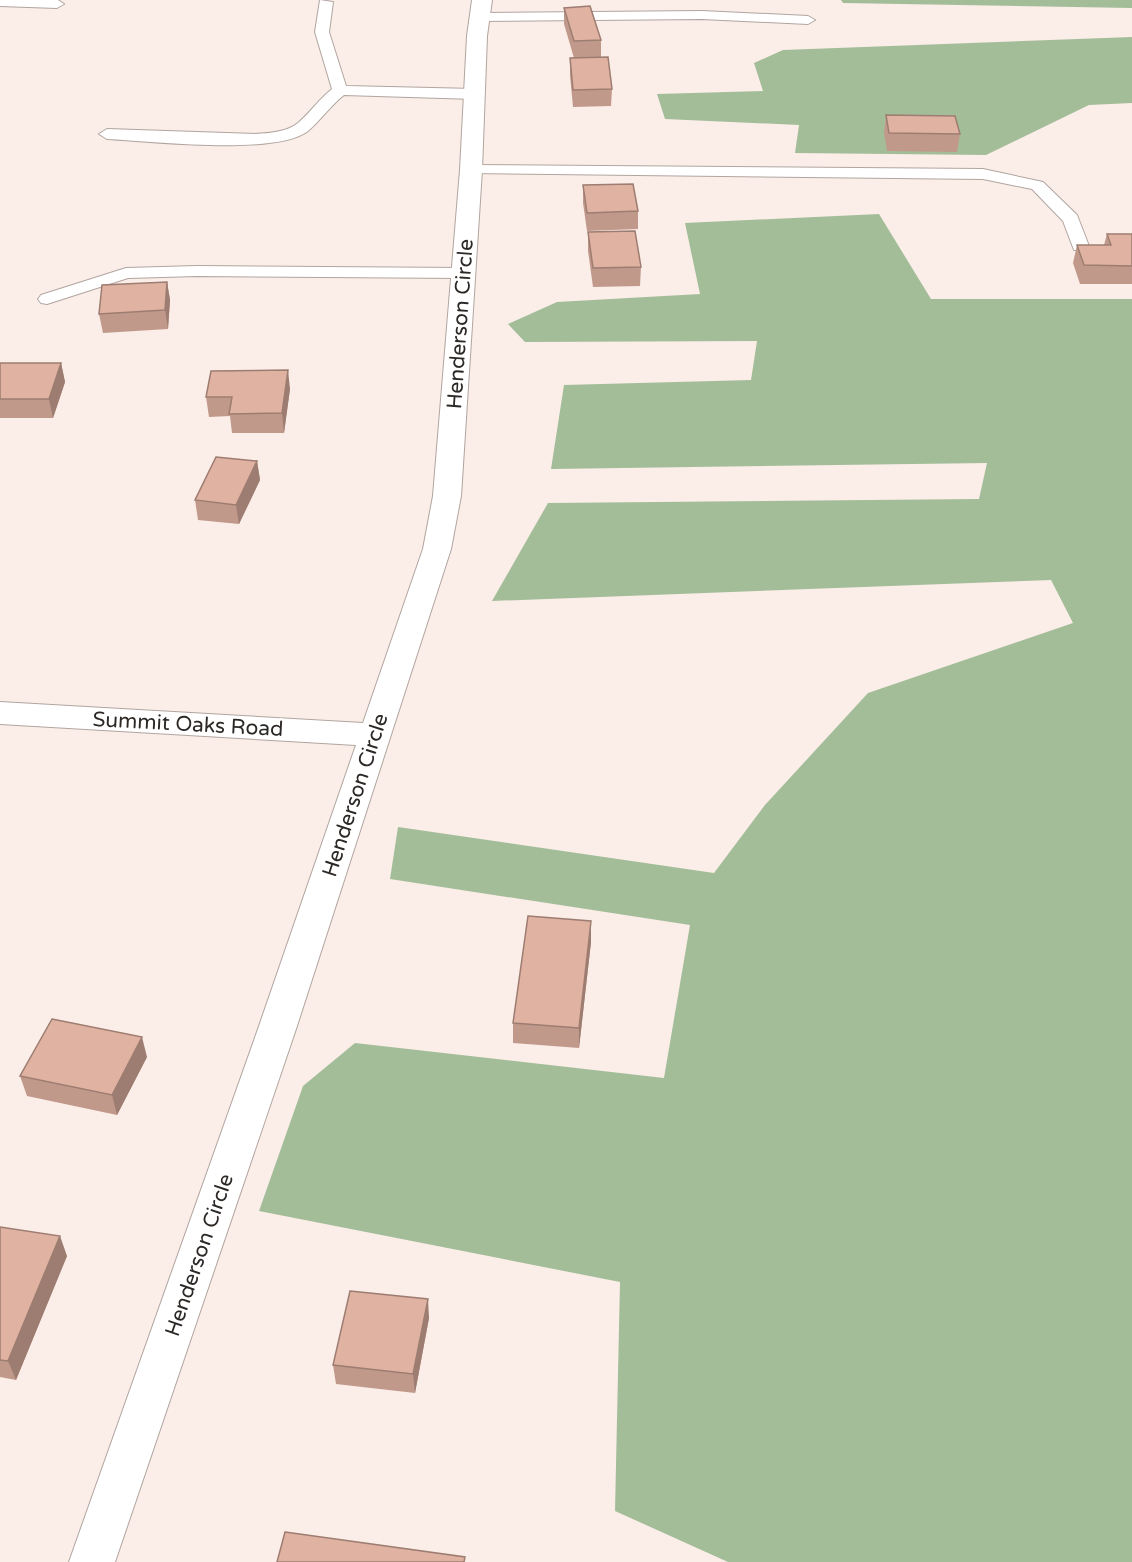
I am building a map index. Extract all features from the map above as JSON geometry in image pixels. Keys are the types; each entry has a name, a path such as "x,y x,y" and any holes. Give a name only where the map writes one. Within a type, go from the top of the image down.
{"street":[{"name":"Henderson Circle","path":"92,1562 277,1029 437,549 447,496 481,8"},
{"name":"Summit Oaks Road","path":"0,713 375,735"}],"lane":[{"path":"0,2 57,4"},
{"path":"326,2 322,32 340,90"},
{"path":"481,8 808,20"},
{"path":"107,134 256,139 281,136 302,128 322,104 340,90 475,94"},
{"path":"471,170 983,174 1037,185 1071,219 1080,246"},
{"path":"46,299 126,273 197,271 463,273"}],"green space":[{"path":"841,0 1132,0 1132,8 843,3"},
{"path":"1132,37 1132,103 1089,105 986,155 795,153 799,125 665,119 657,94 763,91 754,63 783,50"},
{"path":"879,214 931,299 1132,299 1132,1562 728,1562 615,1511 620,1282 259,1211 303,1086 355,1043 664,1078 690,925 390,879 398,827 714,873 765,805 868,693 1073,623 1051,580 492,601 548,503 979,499 987,463 551,469 564,385 751,380 757,341 525,342 508,324 557,302 700,294 685,223"}],"building":[{"path":"590,6 601,40 574,41 564,8"},
{"path":"608,57 612,89 573,90 570,58"},
{"path":"886,115 955,116 960,134 889,133"},
{"path":"633,184 638,211 587,213 583,185"},
{"path":"635,231 641,267 593,268 588,232"},
{"path":"1107,234 1132,234 1132,266 1084,265 1077,245 1111,245"},
{"path":"167,282 165,310 99,314 102,285"},
{"path":"0,363 61,363 49,399 0,399"},
{"path":"288,370 282,413 229,414 232,397 206,397 211,371"},
{"path":"216,457 257,461 236,505 195,500"},
{"path":"528,916 591,921 579,1028 513,1023"},
{"path":"52,1019 142,1037 112,1095 20,1076"},
{"path":"0,1227 60,1236 8,1361 0,1360"},
{"path":"350,1291 428,1299 413,1374 333,1365"},
{"path":"285,1532 465,1557 464,1562 277,1562"}]}
